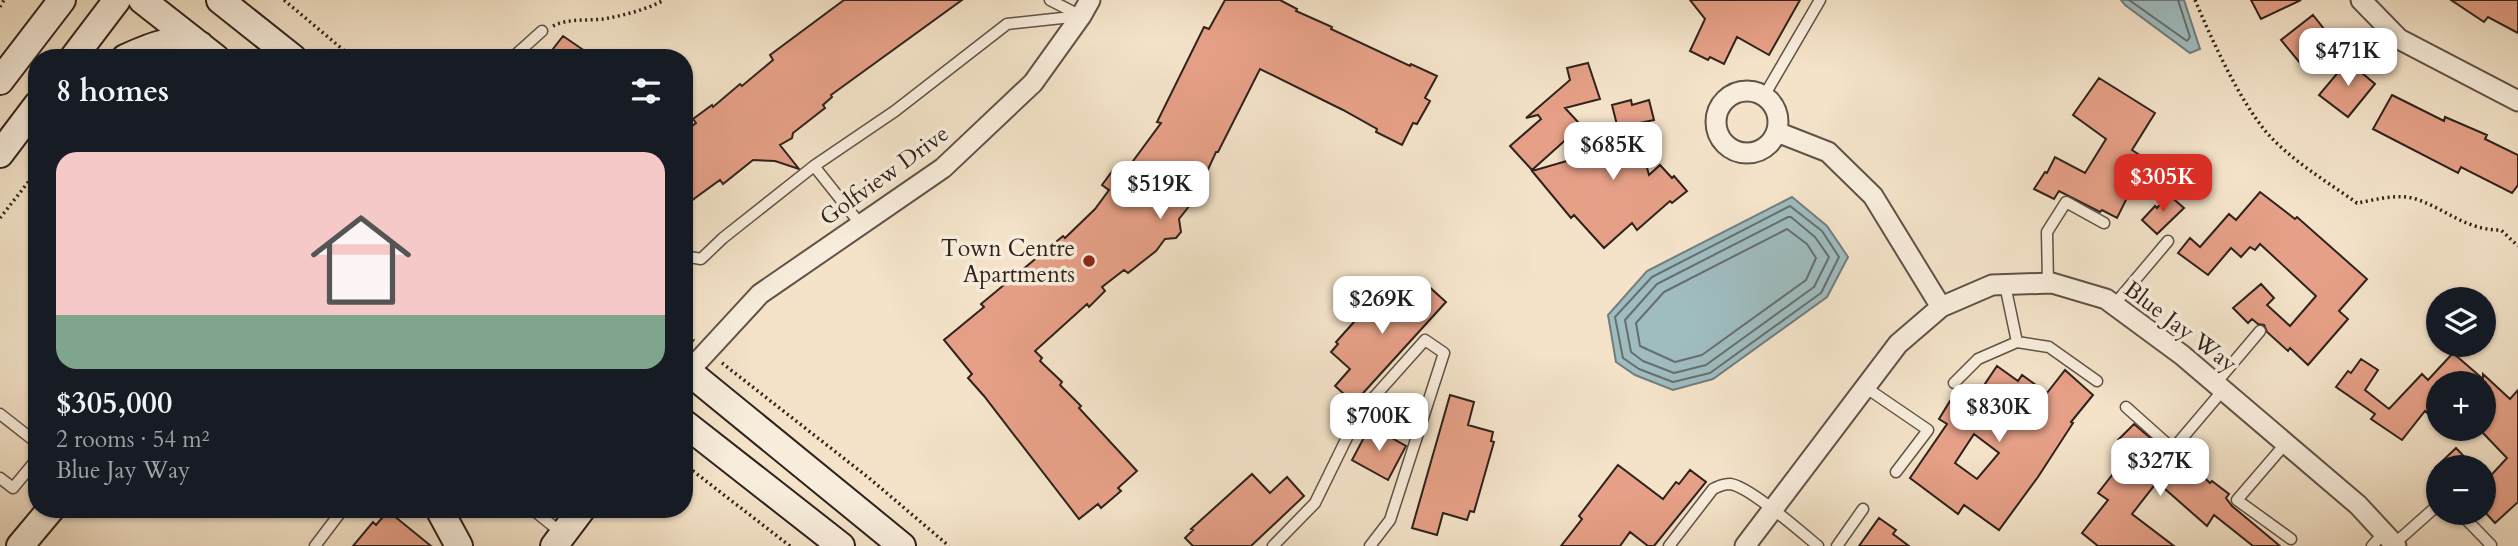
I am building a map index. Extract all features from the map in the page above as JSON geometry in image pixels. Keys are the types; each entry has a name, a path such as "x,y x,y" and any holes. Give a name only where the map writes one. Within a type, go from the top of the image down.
{"street":[{"path":"35,0 35,36"},
{"path":"0,81 62,0"},
{"path":"80,49 117,0"},
{"path":"142,0 205,49"},
{"path":"220,0 244,11 284,49"},
{"path":"2361,0 2399,39 2518,102"},
{"name":"Golfview Drive","path":"693,365 760,294 943,169 1033,83 1086,8"},
{"path":"145,49 175,40 200,49"},
{"path":"1744,92 1763,96 1776,112 1777,132 1765,148 1745,153 1735,151 1727,145 1717,128 1717,118 1726,100 1744,92"},
{"path":"0,154 28,117"},
{"path":"1777,132 1828,152 1873,196 1941,307"},
{"name":"Blue Jay Way","path":"1745,546 1898,344 1941,307 1992,285 2048,283 2106,299 2182,355 2358,505 2387,542"},
{"path":"693,378 902,546"},
{"path":"693,430 841,546"},
{"path":"20,546 43,518"},
{"path":"444,518 460,546"},
{"path":"559,540 575,518"}],"lane":[{"path":"1050,0 1086,8"},
{"path":"1763,96 1819,0"},
{"path":"693,258 701,259 723,238 814,166 895,111 1007,24 1086,8"},
{"path":"522,49 542,31"},
{"path":"814,166 861,225"},
{"path":"2048,283 2047,232 2066,202 2104,223"},
{"path":"2114,305 2168,241"},
{"path":"2005,285 2017,342"},
{"path":"2126,407 2174,449 2260,331"},
{"path":"1273,546 1315,503 1358,415 1425,340 1444,353 1390,520 1370,546"},
{"path":"1954,383 1978,359 2017,342 2049,347 2097,382"},
{"path":"1866,387 1928,430 1896,472"},
{"path":"0,414 28,436"},
{"path":"2286,443 2237,500 2291,539"},
{"path":"0,478 13,488 28,470"},
{"path":"1669,546 1713,489 1721,484 1732,484 1773,509 1818,546"},
{"path":"1837,546 1863,509"},
{"path":"2387,542 2426,514"},
{"path":"315,546 337,518"},
{"path":"539,518 559,540"},
{"path":"2472,525 2491,545"}],"path":[{"path":"0,7 4,0"},
{"path":"284,0 342,49"},
{"path":"542,31 565,20 603,19 664,0"},
{"path":"2195,0 2220,55 2251,110 2268,134 2308,169 2357,202 2392,197 2415,199 2457,221 2483,230 2501,230 2518,246"},
{"path":"0,218 28,182"},
{"path":"693,341 869,478 949,546"},
{"path":"693,471 790,546"}],"water":[{"path":"2121,0 2184,0 2200,49 2190,53"},
{"path":"1792,197 1827,226 1848,257 1827,297 1713,379 1673,390 1635,375 1616,362 1608,315 1647,271"}],"building":[{"path":"844,0 962,0 831,95 823,105 825,108 793,133 792,138 780,145 799,169 775,161 753,160 723,184 720,180 693,200 693,125 696,123 693,119 712,105 713,107 740,84 742,86 773,60 770,55"},
{"name":"Town Centre Apartments","path":"1225,0 1280,0 1297,9 1296,11 1332,27 1331,29 1437,76 1425,98 1430,101 1417,124 1413,123 1402,145 1343,110 1260,69 1194,200 1179,219 1181,232 1176,238 1165,239 1156,251 1128,273 1124,270 1102,287 1105,291 1089,307 1087,304 1035,351 1042,358 1040,361 1062,382 1060,385 1081,406 1079,408 1137,471 1118,488 1121,491 1101,508 1098,504 1079,519 968,378 972,374 944,340 984,307 981,304 1063,236 1065,238 1095,209 1109,190 1102,185 1113,170 1122,176 1161,123 1157,122 1204,27 1209,29"},
{"path":"1690,0 1800,0 1769,55 1737,37 1724,64 1690,51 1705,19"},
{"path":"2251,0 2301,0 2261,19"},
{"path":"2451,0 2518,0 2518,33 2488,17 2484,22"},
{"path":"2313,15 2336,44 2305,69 2281,40"},
{"path":"563,36 582,49 553,49"},
{"path":"2351,57 2366,67 2362,73 2375,84 2348,117 2319,95"},
{"path":"1588,63 1600,99 1565,108 1578,122 1568,132 1571,135 1532,170 1510,146 1541,119 1538,115 1526,118 1570,80 1567,68"},
{"path":"2099,78 2155,113 2132,150 2141,156 2118,193 2127,198 2117,218 2059,191 2054,199 2034,189 2055,157 2085,173 2106,139 2073,115"},
{"path":"2392,95 2444,121 2445,117 2487,135 2485,139 2518,155 2518,185 2512,193 2461,167 2458,173 2373,129"},
{"path":"1631,100 1632,105 1649,100 1654,120 1635,124 1649,175 1660,165 1687,191 1672,203 1670,201 1637,230 1632,223 1604,248 1574,215 1571,218 1532,171 1622,145 1612,105"},
{"path":"2260,192 2295,219 2297,217 2367,279 2339,311 2348,319 2308,365 2267,332 2264,325 2252,319 2248,323 2233,308 2261,284 2274,298 2267,305 2290,326 2316,296 2260,244 2255,250 2250,247 2241,257 2231,248 2208,275 2178,253 2190,238 2200,247 2229,214 2236,220"},
{"path":"2169,195 2184,208 2157,234 2142,220"},
{"path":"1392,284 1411,300 1426,284 1446,302 1354,403 1335,386 1350,369 1331,352 1338,344 1336,342 1384,289 1386,291"},
{"path":"2449,357 2458,357 2474,371 2436,371"},
{"path":"2361,359 2378,370 2365,390 2389,409 2422,374 2426,378 2426,412 2402,440 2371,419 2375,414 2336,387"},
{"path":"1997,366 2018,381 2022,375 2047,393 2065,370 2093,395 2071,422 2073,423 2038,477 1999,530 1964,505 1958,514 1910,478 1947,424 1939,419 1950,401 1966,412","holes":["1974,434 1999,453 1977,479 1955,463"]},
{"path":"2496,386 2510,399 2518,390 2518,502 2496,522 2496,470 2507,458 2491,441 2496,441"},
{"path":"1450,395 1474,402 1468,425 1493,432 1491,441 1494,442 1474,512 1470,511 1467,520 1443,513 1437,535 1412,528"},
{"path":"2134,424 2183,466 2188,462 2210,483 2212,481 2229,494 2226,498 2232,506 2280,546 2253,546 2214,515 2207,526 2157,482 2132,514 2174,546 2098,546 2082,533 2108,500 2098,493 2131,451 2118,440"},
{"path":"1370,426 1406,446 1388,480 1352,460"},
{"path":"2456,448 2463,455 2449,455"},
{"path":"1618,465 1663,499 1690,470 1706,482 1654,546 1648,546 1630,532 1620,546 1561,546 1582,519 1579,516"},
{"path":"1252,474 1270,493 1287,477 1304,496 1251,546 1193,546 1185,538 1193,530 1191,529"},
{"path":"382,518 397,518 431,546 353,546 373,522 376,525"},
{"path":"1879,518 1896,530 1893,534 1909,546 1859,546"}],"place":[{"name":"Town Centre Apartments","path":"1089,261"}]}
